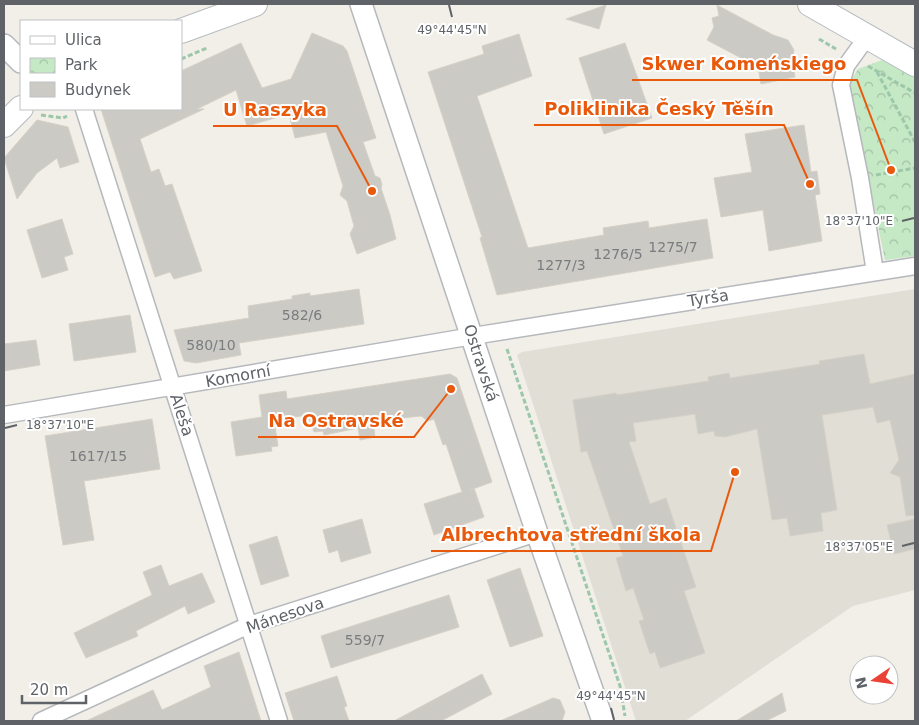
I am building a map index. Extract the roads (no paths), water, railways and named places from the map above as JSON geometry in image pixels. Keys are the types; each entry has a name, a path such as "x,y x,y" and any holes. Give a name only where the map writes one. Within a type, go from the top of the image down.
{"main road":[{"path":"182,32 255,4"},
{"path":"810,4 915,64"},
{"path":"4,125 28,111"}],"street":[{"name":"Ostravská","path":"361,4 473,336 537,534 603,721"},
{"path":"867,37 846,66 842,85 860,178 875,272"},
{"path":"4,45 20,61"},
{"name":"Aleša","path":"76,112 174,387 279,721"},
{"name":"Tyrša","path":"473,336 915,266"},
{"name":"Komorní","path":"4,414 473,336"},
{"name":"Mánesova","path":"42,721 249,625 537,534"}],"place":[{"name":"Skwer Komeńskiego","path":"891,170"},
{"name":"Poliklinika Český Těšín","path":"810,184"},
{"name":"U Raszyka","path":"372,191"},
{"name":"Na Ostravské","path":"451,389"},
{"name":"Albrechtova střední škola","path":"735,472"}]}
